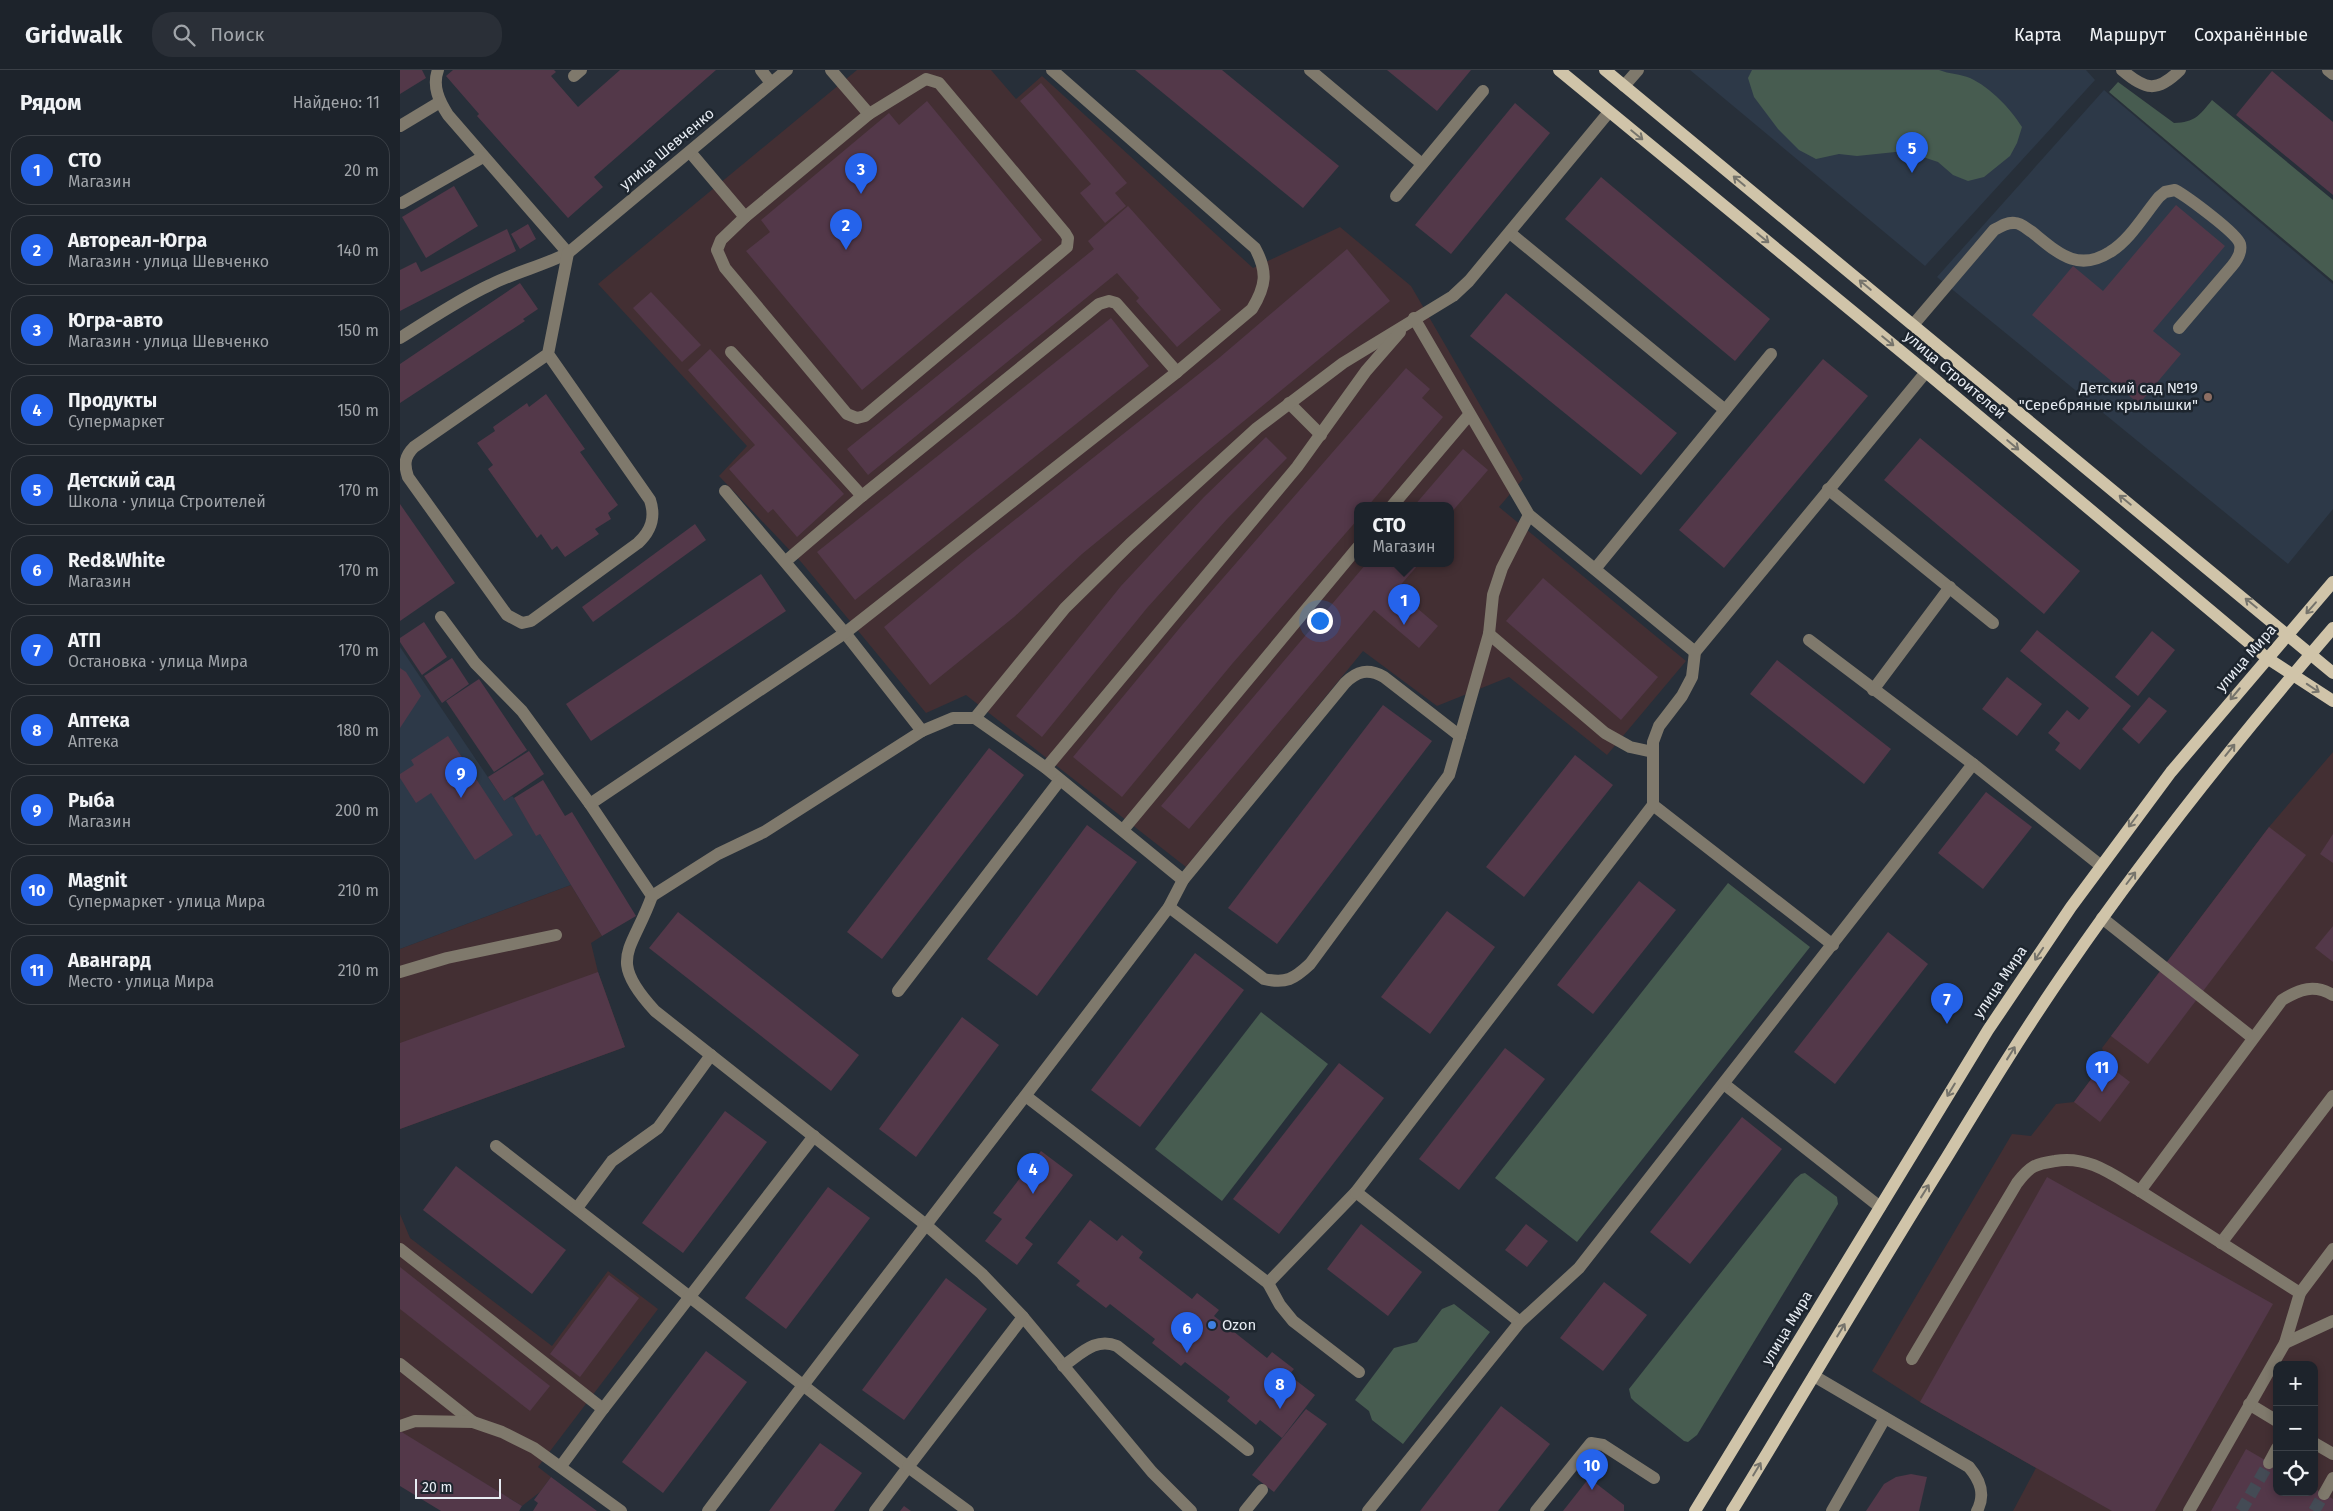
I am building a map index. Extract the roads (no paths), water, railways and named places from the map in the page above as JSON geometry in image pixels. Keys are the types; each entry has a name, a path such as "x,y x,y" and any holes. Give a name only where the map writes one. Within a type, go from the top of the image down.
{"main road":[{"name":"улица Строителей","path":"1559,70 1926,372 2267,658 2333,701"},
{"name":"улица Строителей","path":"1605,70 2333,672"},
{"name":"улица Мира","path":"1695,1511 1988,1030 2100,865 2171,772 2333,582"},
{"path":"1732,1511 2014,1048 2102,918 2197,791 2333,628"}],"street":[{"path":"438,70 436,90 440,102 483,157 568,253 548,354 414,448 407,454 404,466 408,477 507,615 522,623 531,620 638,544 648,534 654,511 650,500 548,354"},
{"path":"760,70 771,83"},
{"name":"улица Шевченко","path":"400,338 490,284 546,264 568,253 787,70"},
{"path":"832,70 869,114"},
{"path":"590,804 846,633 1177,372 1252,309 1260,296 1264,281 1264,264 1255,248 1052,70"},
{"path":"1310,70 1422,164"},
{"path":"1624,86 1638,70"},
{"path":"2122,70 2137,83 2150,87 2162,86 2180,70"},
{"path":"2328,70 2333,74"},
{"path":"926,78 939,83 1068,238 1067,246 873,410 865,416 857,418 847,414 725,268 717,250 721,240 745,218 869,114 926,78"},
{"path":"1396,196 1483,91"},
{"path":"400,126 440,102"},
{"path":"975,718 1065,608 1151,524 1257,428 1343,363 1453,296 1469,282 1609,112"},
{"path":"690,152 745,218"},
{"path":"402,203 483,157"},
{"path":"1913,325 1994,230 2007,223 2017,223 2064,257 2081,261 2094,259 2110,252 2126,239 2159,197 2165,192 2175,190 2184,195 2235,236 2241,245 2239,256 2232,266 2179,328"},
{"path":"1510,233 1724,410"},
{"path":"786,561 862,496 1098,304 1109,301 1116,304 1177,372"},
{"path":"1414,318 1529,515 1695,652"},
{"path":"1046,768 1297,467 1366,371 1414,318"},
{"path":"731,352 862,496"},
{"path":"1595,569 1771,354"},
{"path":"1268,1283 1356,1192 1653,805 1653,742 1659,726 1682,696 1692,677 1695,652 1926,372"},
{"path":"1289,403 1321,435"},
{"path":"1395,502 1469,415"},
{"path":"1828,489 1993,623"},
{"path":"725,491 846,633 922,731"},
{"path":"1169,907 1264,979 1278,982 1296,977 1310,964 1449,775 1489,634 1493,596 1502,568 1529,515"},
{"path":"1123,830 1354,552"},
{"path":"1873,690 1950,588"},
{"path":"441,617 475,662 522,711 590,804 652,896"},
{"path":"1489,634 1605,733 1630,747 1653,752"},
{"path":"1809,640 1973,764 2100,865"},
{"path":"708,1511 926,1225 1027,1097 1169,907 1183,880 1344,683 1354,674 1363,671 1375,672 1460,736"},
{"path":"1183,880 1046,768 975,718 953,718 922,731 764,832 718,854 652,896 644,918 626,952 627,972 638,993 655,1011 926,1225 987,1280 1023,1317 1152,1472 1177,1506 1191,1511"},
{"path":"1368,1511 1520,1322 1579,1268 1973,764"},
{"path":"898,991 1060,780"},
{"path":"1653,805 1833,945"},
{"path":"2102,918 2253,1038"},
{"path":"400,972 446,958 556,935"},
{"path":"2140,1191 2282,1000 2298,990 2315,987 2333,995"},
{"path":"577,1208 612,1161 658,1128 711,1055"},
{"path":"1724,1084 1880,1207"},
{"path":"2220,1243 2333,1096"},
{"path":"1027,1097 1268,1283 1280,1305 1293,1320 1359,1372"},
{"path":"561,1466 602,1409 814,1136"},
{"path":"496,1146 690,1295 908,1467 968,1511"},
{"path":"1912,1359 2017,1183 2026,1170 2036,1164 2066,1159 2085,1161 2100,1167 2300,1293"},
{"path":"1356,1192 1520,1322"},
{"path":"400,1249 602,1409"},
{"path":"2189,1511 2285,1343 2300,1293 2333,1249"},
{"path":"875,1511 1023,1317"},
{"path":"2285,1343 2333,1321"},
{"path":"1063,1366 1094,1344 1102,1342 1117,1346 1248,1450"},
{"path":"400,1364 473,1422"},
{"path":"1814,1376 1969,1467 1979,1479 1982,1490 1977,1511"},
{"path":"2249,1404 2273,1419"},
{"path":"1832,1511 1886,1418"},
{"path":"400,1426 415,1421 473,1422 502,1432 534,1448 561,1466 620,1511"},
{"path":"1536,1511 1591,1443 1603,1445 1654,1478"},
{"path":"2318,1445 2333,1454"},
{"path":"2269,1462 2275,1451"},
{"path":"2324,1494 2333,1478"},
{"path":"1245,1511 1262,1490"}],"tunnel":[{"path":"2241,1511 2269,1463"},
{"path":"2314,1511 2324,1494"}],"place":[{"name":"Детский сад","path":"1912,173"},
{"name":"Югра-авто","path":"861,194"},
{"name":"Автореал-Югра","path":"846,250"},
{"name":"Детский сад №19 \"Серебряные крылышки\"","path":"2208,397"},
{"name":"СТО","path":"1404,625"},
{"name":"Рыба","path":"461,798"},
{"name":"АТП","path":"1947,1024"},
{"name":"Авангард","path":"2102,1092"},
{"name":"Продукты","path":"1033,1194"},
{"name":"Ozon","path":"1212,1325"},
{"name":"Red&White","path":"1187,1353"},
{"name":"Аптека","path":"1280,1409"},
{"name":"Magnit","path":"1592,1490"}]}
